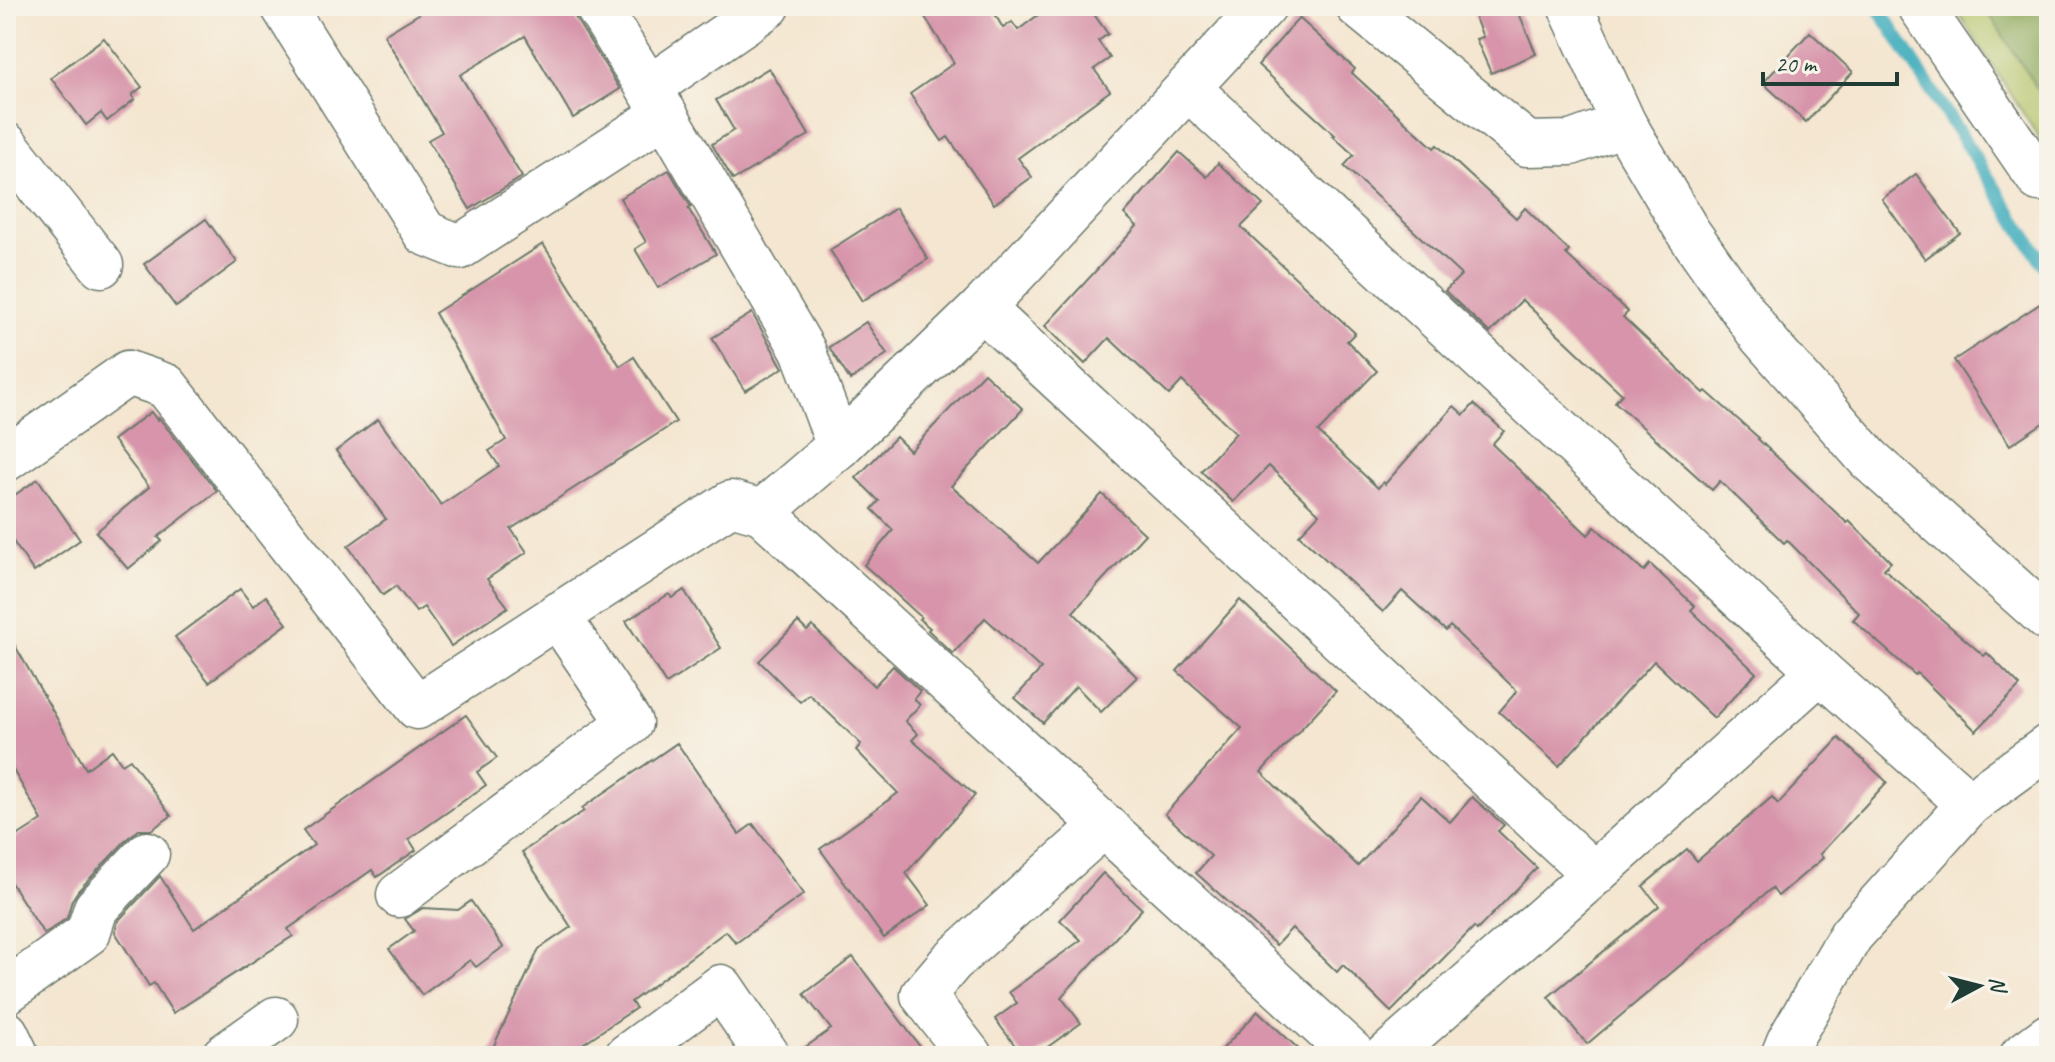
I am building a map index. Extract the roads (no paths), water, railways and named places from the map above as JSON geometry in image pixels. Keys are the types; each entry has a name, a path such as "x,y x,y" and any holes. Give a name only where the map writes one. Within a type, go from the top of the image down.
{"street":[{"path":"283,6 425,233 460,247 657,101 768,6"},
{"path":"597,6 657,101 803,350 839,446"},
{"path":"762,512 839,446 982,308 1264,6"},
{"path":"1358,6 1527,144 1571,143 1624,124"},
{"path":"1570,6 1624,124 1688,232 1761,336 1869,459 2049,620"},
{"path":"1920,6 2046,183"},
{"path":"1188,88 1820,671 1969,804"},
{"path":"6,145 101,265"},
{"path":"982,308 1594,874"},
{"path":"6,459 128,373 166,386 417,707 731,503 762,512 1355,1056"},
{"path":"399,895 630,723 557,615"},
{"path":"1387,1056 1820,671"},
{"path":"1783,1056 1851,935 1969,804 2049,746"},
{"path":"970,1056 923,995 952,961 1104,825"},
{"path":"6,992 88,933 96,908 147,854"},
{"path":"627,1056 721,987 768,1056"},
{"path":"224,1056 276,1019"},
{"path":"6,1033 17,1056"},
{"path":"2022,1056 2049,1036"}],"waterway":[{"path":"1877,6 2049,272"}]}
